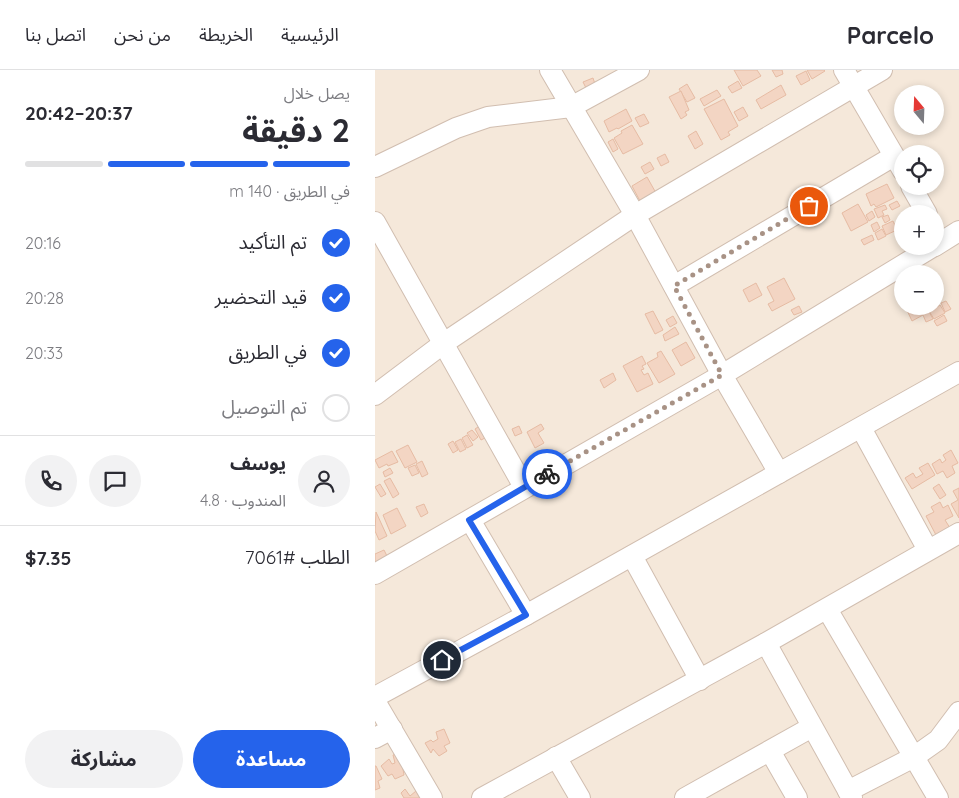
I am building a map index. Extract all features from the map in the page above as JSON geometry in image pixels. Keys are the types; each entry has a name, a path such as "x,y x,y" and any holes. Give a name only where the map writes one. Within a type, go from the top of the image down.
{"street":[{"path":"550,70 635,215 722,375 779,473"},
{"path":"375,167 456,128 488,117 571,107 639,70"},
{"path":"375,395 444,343 635,215 849,78 882,70"},
{"path":"849,78 894,157"},
{"path":"674,286 894,166"},
{"path":"375,222 524,487"},
{"path":"375,574 722,375 914,255"},
{"path":"375,697 526,615 959,372"},
{"path":"861,428 928,550"},
{"path":"469,520 526,615"},
{"path":"490,796 556,757 766,643 959,533"},
{"path":"632,556 699,680"},
{"path":"827,609 938,798"},
{"path":"766,643 850,794 938,740 959,712"},
{"path":"375,701 383,734 432,798"},
{"path":"685,798 812,727"},
{"path":"770,751 797,798"},
{"path":"556,757 580,798"}],"shaded area":[{"path":"375,70 959,70 959,798 375,798"}],"building":[{"path":"734,70 757,70 761,76 743,86"},
{"path":"772,70 782,70 783,74 776,77"},
{"path":"807,70 824,70 825,71 812,79"},
{"path":"806,71 810,80 801,85 796,76"},
{"path":"593,78 595,84 586,88 583,82"},
{"path":"738,81 742,88 732,93 728,87"},
{"path":"687,84 695,98 687,102 679,89"},
{"path":"781,85 786,95 761,109 756,100"},
{"path":"717,90 721,96 704,106 700,99"},
{"path":"681,91 689,110 685,112 687,115 681,119 669,97"},
{"path":"724,99 738,126 728,132 730,135 721,140 704,109"},
{"path":"743,107 748,116 739,121 734,112"},
{"path":"626,109 632,121 609,132 604,121"},
{"path":"644,114 649,123 640,127 635,118"},
{"path":"632,125 643,144 623,154 614,138 622,133 621,131"},
{"path":"696,131 703,144 695,149 688,136"},
{"path":"613,139 618,149 613,152 608,142"},
{"path":"665,154 669,162 661,166 657,158"},
{"path":"650,162 654,169 645,174 641,167"},
{"path":"647,177 656,193 640,201 632,186"},
{"path":"887,184 894,198 876,207 874,204 871,206 866,194"},
{"path":"897,201 899,205 894,205 892,210 889,205"},
{"path":"858,204 868,222 851,231 842,213"},
{"path":"885,205 887,209 882,211 884,215 878,218 874,209"},
{"path":"872,211 875,217 869,221 866,215"},
{"path":"888,215 890,220 885,223 882,217"},
{"path":"893,221 894,231 886,235 882,226"},
{"path":"877,222 880,228 874,232 871,225"},
{"path":"882,229 886,236 878,240 875,233"},
{"path":"872,235 874,240 864,245 861,240"},
{"path":"784,278 795,299 772,311 768,304 774,301 767,287"},
{"path":"756,283 762,295 749,302 743,290"},
{"path":"946,301 951,309 945,312 944,310 944,302"},
{"path":"799,306 802,312 794,315 791,310"},
{"path":"653,311 663,330 655,334 645,314"},
{"path":"909,315 923,315 912,321"},
{"path":"923,315 931,315 933,319 926,322"},
{"path":"932,315 941,315 934,319"},
{"path":"944,315 947,321 937,326 934,321"},
{"path":"673,316 677,323 670,327 666,320"},
{"path":"675,327 679,334 665,341 663,335"},
{"path":"686,342 695,358 681,366 672,350"},
{"path":"661,351 675,374 659,383 647,363 658,357 657,353"},
{"path":"642,356 646,364 642,366 644,369 641,370 644,375 648,373 653,384 637,392 623,366"},
{"path":"613,373 616,380 604,388 600,380"},
{"path":"541,424 544,429 538,433 544,443 535,448 527,432"},
{"path":"481,425 487,437 481,440 475,429"},
{"path":"519,426 522,433 515,436 512,429"},
{"path":"472,430 478,437 473,441 467,433"},
{"path":"467,435 473,445 467,448 462,438"},
{"path":"461,439 466,449 460,452 455,442"},
{"path":"453,441 458,450 453,453 448,444"},
{"path":"408,445 417,462 405,468 396,451"},
{"path":"951,450 958,463 952,466 955,473 947,478 943,471 937,474 932,464 940,459 942,463 946,460 943,455"},
{"path":"392,451 398,462 379,468 375,460"},
{"path":"422,461 428,474 422,477 416,464"},
{"path":"928,463 935,475 912,489 905,478 913,473 916,478 923,474 919,468"},
{"path":"415,465 419,473 412,476 408,468"},
{"path":"390,468 393,473 385,477 383,472"},
{"path":"390,478 399,494 393,498 384,481"},
{"path":"380,484 386,494 381,497 375,487"},
{"path":"939,484 946,495 940,499 933,488"},
{"path":"959,488 959,518 951,504 958,500 953,491"},
{"path":"940,502 943,508 948,505 953,516 945,520 950,528 936,535 926,516 934,512 931,507"},
{"path":"424,504 428,513 421,517 416,507"},
{"path":"397,508 406,526 391,534 383,515"},
{"path":"376,512 387,536 379,540 375,531"},
{"path":"384,550 388,558 375,564 375,554"},
{"path":"444,729 450,743 444,746 447,751 439,756 433,749 431,753 425,743 438,739 436,732"},
{"path":"400,752 404,775 395,779 392,774 388,776 381,766 389,759 392,764 395,763 393,755"},
{"path":"375,766 382,779 378,781 380,788 375,790"},
{"path":"405,789 410,796 416,791 420,798 404,798 401,793"}],"way so far":[{"path":"547,474 722,375 674,286 809,206"}],"route":[{"path":"442,660 526,615 469,520 547,474"}]}
